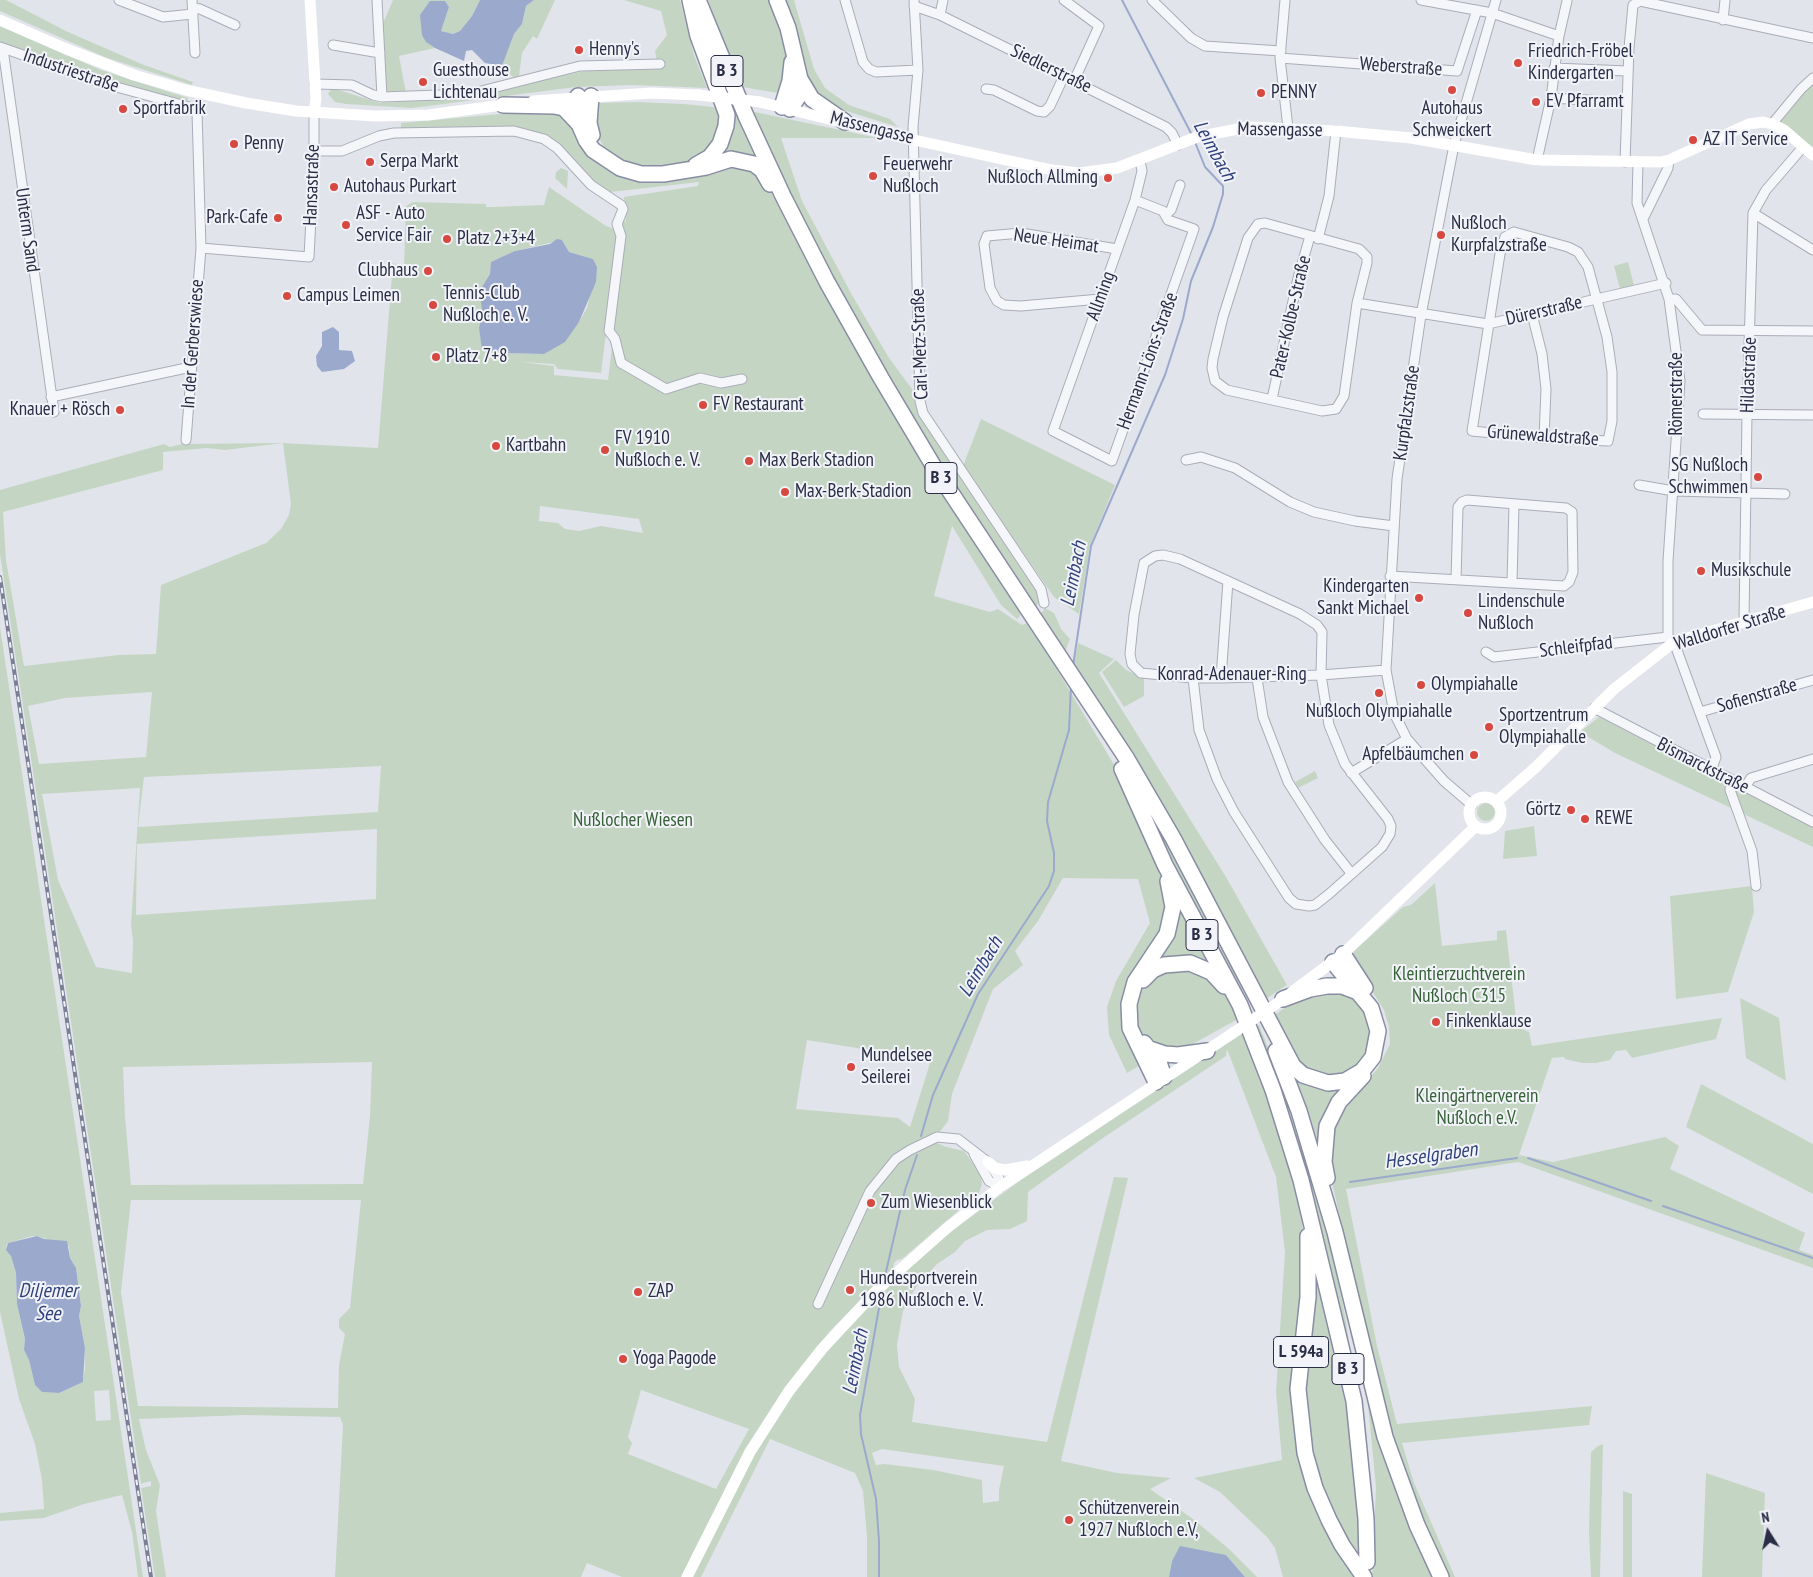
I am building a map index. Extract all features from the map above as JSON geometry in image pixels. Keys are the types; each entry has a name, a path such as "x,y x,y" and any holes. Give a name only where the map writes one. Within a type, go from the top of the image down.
{"highway":[{"path":"682,171 710,157 720,144 726,126 726,108 698,36 690,0"},
{"name":"B 3","path":"698,0 783,196 827,282 929,459 1094,713 1166,865 1240,1005 1273,1090 1302,1180 1354,1401 1366,1519 1367,1562 1369,1490 1366,1423 1344,1266 1298,1111 1271,1040 1236,960 1173,838 1127,759 1094,713"},
{"path":"703,0 708,26"},
{"path":"777,0 788,28 800,79 812,99 845,122"},
{"path":"786,108 792,48"},
{"path":"786,108 798,97 800,79"},
{"path":"585,96 589,124 603,157"},
{"path":"579,124 585,96"},
{"path":"502,105 554,106 564,108 579,124 593,150 620,168 641,174 663,174 731,159 745,161 762,170 772,187 783,196"},
{"path":"1160,1080 1130,1028 1129,1004 1135,982 1162,945 1171,922 1171,890 1166,873 1166,865"},
{"path":"1236,960 1292,1066 1303,1075 1328,1083 1345,1081 1362,1071 1373,1057 1378,1040 1377,1021 1338,958"},
{"path":"1335,1232 1324,1162 1327,1126 1339,1102 1372,1067 1379,1053 1382,1040 1381,1021 1376,1006 1338,958"},
{"path":"1160,1080 1159,1062 1147,1048 1135,1026 1134,1002 1137,990 1153,970 1164,965 1190,963 1203,968 1219,980 1240,1005"},
{"path":"1281,1000 1310,988 1327,986 1342,986 1358,992"},
{"path":"1147,1048 1165,1054 1178,1055 1207,1051"},
{"name":"L 594a","path":"1302,1180 1310,1265 1298,1390 1300,1415 1309,1471 1329,1520 1342,1545 1364,1577"},
{"path":"1344,1266 1385,1437 1417,1525 1441,1577"}],"main road":[{"path":"310,0 315,84 314,112"},
{"path":"0,20 99,62 179,88 229,100 314,112 393,116 428,115 585,96"},
{"name":"Massengasse","path":"585,96 652,93 699,95 760,102 1052,170 1079,173 1107,170 1140,161 1193,139 1235,128 1288,128 1336,131 1454,145 1537,160 1638,162 1669,160 1755,122 1772,124"},
{"path":"1772,124 1784,130 1813,154"},
{"name":"Walldorfer Straße","path":"1496,802 1536,767 1614,688 1671,640 1813,602"},
{"path":"1483,798 1496,802 1501,810 1498,822 1488,829 1476,826 1470,818 1472,805 1483,798"},
{"path":"687,1577 750,1452 789,1391 822,1349 876,1291 903,1266 1000,1187 1160,1080 1207,1051 1338,958 1476,826"},
{"path":"988,1162 995,1168 1005,1170 1031,1165"},
{"path":"982,1201 989,1181"}],"street":[{"path":"119,0 163,17 193,8 200,9 234,25"},
{"path":"377,0 382,97"},
{"path":"845,0 863,62 869,69 876,72 918,70"},
{"path":"940,15 943,0"},
{"path":"1064,0 1099,26 1074,81"},
{"name":"Weberstraße","path":"1152,0 1191,38 1205,46 1280,55 1457,71 1477,10"},
{"path":"1284,0 1280,55 1288,128"},
{"path":"1421,0 1492,13 1559,36"},
{"name":"Kurpfalzstraße","path":"1472,805 1424,761 1407,739 1394,713 1386,670 1397,479 1421,315 1454,145 1496,0"},
{"path":"1625,162 1627,71 1633,5 1640,0 1723,20 1813,38"},
{"path":"1723,20 1725,0"},
{"path":"1537,160 1551,98 1559,36 1567,1"},
{"name":"Carl-Metz-Straße","path":"914,3 918,70 914,139 919,385 923,413 1041,589 1044,603"},
{"name":"Siedlerstraße","path":"914,3 1166,127 1172,133 1178,145"},
{"path":"193,8 195,53"},
{"path":"333,45 380,53"},
{"name":"Industriestraße","path":"2,48 102,83 193,108 197,114"},
{"name":"Unterm Sand","path":"2,48 54,412"},
{"path":"315,84 352,85 382,97 477,92 580,66 660,64"},
{"path":"1554,68 1627,71"},
{"path":"986,89 994,90 1036,111 1044,112 1050,106 1064,76"},
{"path":"1772,124 1801,89 1813,78"},
{"path":"1551,98 1604,101"},
{"name":"Hansastraße","path":"201,248 309,257 314,112"},
{"name":"In der Gerberswiese","path":"186,440 201,248 197,114"},
{"path":"314,151 342,151 379,136 394,133 514,131 544,139 557,148 584,179 621,205 623,209 617,224 621,236 609,331 615,339 621,363 666,389 700,378 721,383 742,379"},
{"name":"Pater-Kolbe-Straße","path":"1272,399 1298,278 1327,202 1336,131"},
{"name":"Hildastraße","path":"1744,622 1747,414 1751,332 1753,214 1766,190 1803,147"},
{"path":"1643,219 1668,168 1669,160"},
{"name":"Allming","path":"1053,431 1135,200 1142,171 1140,161"},
{"name":"Römerstraße","path":"1638,162 1637,203 1670,298 1680,382 1668,561 1671,640 1716,757 1711,771"},
{"path":"1165,215 1171,210 1180,185"},
{"name":"Hermann-Löns-Straße","path":"1053,431 1112,461 1194,229 1168,220 1163,212 1135,200"},
{"path":"1753,214 1813,250"},
{"path":"1265,223 1314,238 1360,248 1367,257 1357,303 1344,396 1340,405 1336,409 1322,411 1227,390 1215,381 1212,368 1221,326 1238,266 1253,227 1265,223"},
{"path":"1488,324 1502,242 1504,237 1514,232 1568,247 1578,252 1588,267 1597,299"},
{"name":"Neue Heimat","path":"1100,299 1022,306 1004,305 997,301 990,288 984,244 988,236 1021,233 1118,249"},
{"name":"Dürerstraße","path":"1357,303 1421,315 1488,324 1666,283"},
{"path":"1670,298 1676,299 1702,330 1751,332 1813,331"},
{"name":"Grünewaldstraße","path":"1488,324 1472,431 1544,438 1608,441 1612,421 1612,372 1597,299"},
{"path":"1532,314 1542,354 1546,388 1544,438"},
{"path":"52,397 191,367"},
{"path":"1703,414 1813,415"},
{"path":"1186,460 1201,458 1235,468 1290,502 1314,512 1355,522 1394,526"},
{"path":"1639,485 1674,491 1785,494"},
{"path":"1390,576 1456,580 1564,586 1572,578 1574,519 1570,510 1566,508 1467,500 1458,507 1456,580"},
{"path":"1512,583 1514,504"},
{"name":"Konrad-Adenauer-Ring","path":"1321,675 1322,632 1317,624 1300,614 1180,559 1163,555 1149,559 1141,570 1130,654 1132,664 1138,671 1145,674 1193,678 1257,678 1321,675 1386,670"},
{"path":"1221,678 1228,581"},
{"name":"Schleifpfad","path":"1486,652 1494,657 1671,640"},
{"path":"1193,678 1199,730 1217,779 1234,812 1289,898 1302,906 1315,905 1387,840 1391,826 1342,759 1328,725 1321,675"},
{"path":"1257,678 1263,718 1288,782 1325,840 1351,872"},
{"name":"Sofienstraße","path":"1700,712 1813,680"},
{"name":"Bismarckstraße","path":"1594,708 1711,771 1813,822"},
{"path":"1351,773 1407,739"},
{"path":"1745,787 1751,778 1813,759"},
{"path":"1731,781 1730,790 1754,857 1756,886"},
{"path":"818,1304 870,1191 896,1159 926,1141 948,1137 958,1139 988,1162 999,1178 1000,1187"},
{"path":"968,1146 980,1162 989,1181 1000,1187"}],"green space":[{"path":"0,0 6,0 68,32 144,65 193,82 192,85 107,58 0,11"},
{"path":"393,0 480,0 472,16 460,31 453,34 441,31 449,7 445,1 430,1 426,42 435,48 399,56 406,93 386,93 381,28"},
{"path":"534,0 555,0 537,39 533,36 522,53 519,76 514,78 502,66 514,34 522,24 526,6"},
{"path":"624,0 680,0 694,55 707,88 632,85 576,87 412,108 346,104 335,102 328,94 332,88 380,103 431,100 499,89 590,70 658,69 655,51 667,35 661,11"},
{"path":"708,0 772,0 784,30 787,68 778,93 742,87"},
{"path":"782,0 794,0 814,69 825,88 849,105 890,119 898,127 830,106 818,97 806,81"},
{"path":"0,26 101,70 188,98 186,104 84,73 0,42"},
{"path":"1813,78 1813,150 1777,121"},
{"path":"638,102 722,108 722,122 707,153 688,165 658,170 629,167 610,156 601,142 595,127 595,103"},
{"path":"732,105 756,152 762,164 708,162"},
{"name":"Nußlocher Wiesen","path":"545,110 565,115 604,168 617,174 746,165 765,181 829,303 904,430 1019,609 1020,616 1017,619 1001,605 952,526 934,596 990,612 998,609 1022,625 1027,623 1035,633 1122,778 1166,889 1167,924 1127,998 1142,1064 1127,1073 1109,1035 1107,1007 1116,981 1150,923 1138,879 1063,878 1038,921 1015,951 1023,965 993,989 952,1094 948,1121 933,1141 946,1147 964,1151 981,1175 982,1184 979,1193 902,1259 894,1263 890,1285 953,1230 1018,1182 1243,1033 1269,1099 1294,1179 1301,1213 1305,1253 1294,1406 1337,1548 1347,1566 1349,1542 1326,1501 1304,1425 1313,1242 1343,1366 1357,1476 1360,1577 1283,1577 1275,1548 1267,1537 1220,1492 1194,1478 1282,1460 1276,1392 1285,1252 1276,1177 1227,1049 1226,1056 1103,1138 1028,1192 1027,1221 1010,1229 987,1230 965,1241 955,1252 937,1264 916,1287 903,1311 897,1345 899,1367 915,1399 912,1422 1047,1442 1114,1177 1128,1178 1061,1461 1117,1473 1171,1478 1150,1489 1193,1519 1229,1549 1257,1577 1245,1577 1226,1555 1172,1561 1169,1577 867,1577 867,1537 863,1491 855,1473 770,1439 701,1577 692,1577 758,1446 804,1378 871,1289 829,1332 784,1390 745,1449 681,1577 622,1577 587,1563 581,1577 335,1577 343,1425 340,1417 245,1415 139,1419 146,1450 160,1485 156,1511 166,1577 155,1577 141,1488 151,1486 151,1481 141,1484 0,554 0,490 164,444 170,447 182,444 283,443 378,448 393,263 404,267 406,206 413,202 486,204 486,207 544,205 549,187 606,226 619,231 601,373 558,369 554,364 521,362 554,366 554,375 608,380 625,241 625,232 621,226 623,218 626,223 624,197 698,186 699,182 611,192 595,184 544,136 401,129 401,123","holes":["562,240 569,252 593,259 596,282 591,291 587,308 579,322 558,345 544,354 503,353 479,329 482,313 480,290 490,274 491,266 515,251","283,443 291,504 289,515 281,529 266,543 161,585 156,654 119,655 24,666 6,560 3,512 163,470 163,452 207,448 225,450","540,506 639,519 643,533 601,526 579,531 565,529 558,523 539,521","152,692 146,757 39,764 28,706 65,698","381,766 378,812 138,827 144,777","140,788 131,925 133,941 132,973 96,967 58,880 42,794","377,829 376,899 136,915 137,844","807,1040 931,1060 910,1127 898,1118 796,1109","372,1062 370,1116 363,1184 131,1185 123,1067","131,1200 361,1200 350,1308 339,1319 339,1328 345,1334 339,1365 338,1408 138,1406 121,1292","641,1390 749,1429 716,1489 628,1454 632,1443 628,1437","882,1449 1004,1466 999,1490 999,1501 983,1503 982,1480 933,1470 885,1464 876,1465 872,1453"]},
{"path":"750,111 878,138 781,138 802,201 852,295 889,358 915,393 1037,589 1040,602 1035,607 993,550 882,369 794,205"},
{"path":"561,168 568,171 567,189 555,178 556,172"},
{"path":"1628,262 1634,285 1620,289 1614,266"},
{"path":"981,419 1115,485 1090,546 1079,614 1054,597 963,466"},
{"path":"1045,608 1054,613 1061,629 1070,639 1064,655 1040,615"},
{"path":"0,627 143,1577 138,1577 132,1532 122,1495 84,1504 44,1518 0,1521 0,1513 44,1509 42,1480 35,1444 19,1399 0,1312","holes":["32,1236 69,1246 70,1258 76,1268 81,1306 79,1316 85,1348 85,1369 83,1382 59,1393 42,1392 35,1385 29,1360 24,1350 25,1340 17,1304 16,1273 6,1246 8,1243","109,1390 111,1420 96,1421 94,1391"]},
{"path":"1078,643 1114,659 1099,673 1226,877 1287,985 1264,1000 1130,753 1074,664"},
{"path":"1116,660 1126,670 1144,678 1144,696 1124,707 1102,672"},
{"path":"1599,717 1813,827 1813,847 1615,753 1580,732"},
{"path":"1128,768 1230,962 1251,1010 1245,1014 1167,861"},
{"path":"1315,771 1318,778 1298,788 1295,782"},
{"path":"1482,803 1490,803 1495,808 1493,819 1482,821 1477,816 1477,808"},
{"path":"1534,826 1537,856 1503,859 1505,831"},
{"path":"1435,883 1442,946 1497,940 1497,931 1506,930 1517,1027 1529,1032 1532,1046 1722,1018 1716,1039 1632,1058 1626,1050 1616,1051 1610,1060 1596,1063 1582,1063 1565,1059 1564,1057 1552,1058 1519,1155 1553,1162 1665,1137 1679,1146 1670,1169 1805,1233 1799,1250 1813,1255 1813,1268 1518,1162 1346,1189 1377,1346 1397,1424 1592,1406 1589,1425 1402,1443 1414,1483 1455,1577 1445,1577 1390,1438 1331,1178 1332,1129 1355,1095 1378,1068 1390,1044 1389,1027 1384,1010 1353,961 1354,951 1403,907 1411,905"},
{"path":"1752,886 1754,912 1728,992 1676,999 1670,896"},
{"path":"1175,895 1212,967 1153,965"},
{"path":"1195,965 1223,991 1238,1019 1191,1045 1167,1048 1163,1051 1143,1036 1137,1025 1136,1002 1139,991 1152,974"},
{"path":"1331,990 1356,996 1374,1027 1369,1052 1353,1071 1329,1079 1296,1064 1272,1017 1294,1001"},
{"path":"1740,998 1779,1018 1786,1081 1746,1058"},
{"path":"1259,1025 1296,1118 1324,1216 1345,1315 1353,1371 1252,1030"},
{"path":"1289,1068 1343,1084 1320,1150 1310,1119"},
{"path":"1701,1084 1813,1144 1813,1194 1686,1127"},
{"path":"1368,1405 1415,1540 1432,1577 1372,1577 1376,1487"},
{"path":"1603,1444 1600,1577 1591,1577 1589,1531 1591,1452"},
{"path":"1706,1473 1765,1493 1762,1577 1702,1577"},
{"path":"1623,1491 1632,1494 1632,1577 1623,1577"}],"water":[{"path":"480,0 534,0 526,6 522,24 514,34 502,66 485,63 472,50 466,51 464,61 435,48 426,42 422,35 420,15 430,1 445,1 449,7 441,31 453,34 460,31 472,16"},
{"path":"557,239 562,240 569,252 593,259 597,267 596,282 579,322 565,342 544,354 503,353 482,349 479,328 482,313 480,290 490,274 491,262 515,251 550,244"},
{"path":"333,327 339,332 339,350 352,351 355,361 344,369 322,372 317,366 316,356 322,346 322,332"},
{"name":"Diljemer See","path":"37,1236 44,1239 67,1241 70,1258 76,1268 81,1306 79,1316 85,1348 83,1382 59,1393 42,1392 35,1385 29,1360 24,1350 25,1339 17,1304 16,1273 11,1256 6,1250 8,1243"},
{"path":"1180,1546 1226,1555 1245,1577 1169,1577 1172,1561"}],"waterway":[{"name":"Leimbach","path":"1122,0 1192,135"},
{"name":"Leimbach","path":"1073,666 1091,546 1165,375 1183,319 1191,281 1213,227 1223,194 1223,186 1205,167 1195,142"},
{"name":"Leimbach","path":"921,1136 933,1095 978,994 1049,886 1054,871 1054,853 1047,821 1048,802 1069,730 1071,686"},
{"name":"Leimbach","path":"885,1276 905,1190 917,1155"},
{"name":"Hesselgraben","path":"1350,1182 1517,1158"},
{"name":"Hesselgraben","path":"1528,1158 1651,1201"},
{"name":"Hesselgraben","path":"1663,1206 1813,1258"},
{"name":"Leimbach","path":"879,1577 876,1499 861,1434 860,1415 882,1291"}],"railway":[{"path":"0,577 151,1577"}],"place":[{"name":"Henny's","path":"579,50"},
{"name":"Friedrich-Fröbel Kindergarten","path":"1518,63"},
{"name":"Guesthouse Lichtenau","path":"423,82"},
{"name":"Autohaus Schweickert","path":"1452,90"},
{"name":"PENNY","path":"1261,93"},
{"name":"EV Pfarramt","path":"1536,102"},
{"name":"Sportfabrik","path":"123,109"},
{"name":"AZ IT Service","path":"1693,140"},
{"name":"Penny","path":"234,144"},
{"name":"Serpa Markt","path":"370,162"},
{"name":"Feuerwehr Nußloch","path":"873,176"},
{"name":"Nußloch Allming","path":"1108,178"},
{"name":"Autohaus Purkart","path":"334,187"},
{"name":"Park-Cafe","path":"278,218"},
{"name":"ASF - Auto Service Fair","path":"346,225"},
{"name":"Nußloch Kurpfalzstraße","path":"1441,235"},
{"name":"Platz 2+3+4","path":"447,239"},
{"name":"Clubhaus","path":"428,271"},
{"name":"Campus Leimen","path":"287,296"},
{"name":"Tennis-Club Nußloch e. V.","path":"433,305"},
{"name":"Platz 7+8","path":"436,357"},
{"name":"FV Restaurant","path":"703,405"},
{"name":"Knauer + Rösch","path":"120,410"},
{"name":"Kartbahn","path":"496,446"},
{"name":"FV 1910 Nußloch e. V.","path":"605,450"},
{"name":"Max Berk Stadion","path":"749,461"},
{"name":"SG Nußloch Schwimmen","path":"1758,477"},
{"name":"Max-Berk-Stadion","path":"785,492"},
{"name":"Musikschule","path":"1701,571"},
{"name":"Kindergarten Sankt Michael","path":"1419,598"},
{"name":"Lindenschule Nußloch","path":"1468,613"},
{"name":"Olympiahalle","path":"1421,685"},
{"name":"Nußloch Olympiahalle","path":"1379,693"},
{"name":"Sportzentrum Olympiahalle","path":"1489,727"},
{"name":"Apfelbäumchen","path":"1474,755"},
{"name":"Görtz","path":"1571,810"},
{"name":"REWE","path":"1585,819"},
{"name":"Finkenklause","path":"1436,1022"},
{"name":"Mundelsee Seilerei","path":"851,1067"},
{"name":"Zum Wiesenblick","path":"871,1203"},
{"name":"Hundesportverein 1986 Nußloch e. V.","path":"850,1290"},
{"name":"ZAP","path":"638,1292"},
{"name":"Yoga Pagode","path":"623,1359"},
{"name":"Schützenverein 1927 Nußloch e.V,","path":"1069,1520"}],"park label":[{"name":"Kleintierzuchtverein Nußloch C315","path":"1459,986"},
{"name":"Kleingärtnerverein Nußloch e.V.","path":"1477,1108"}]}
